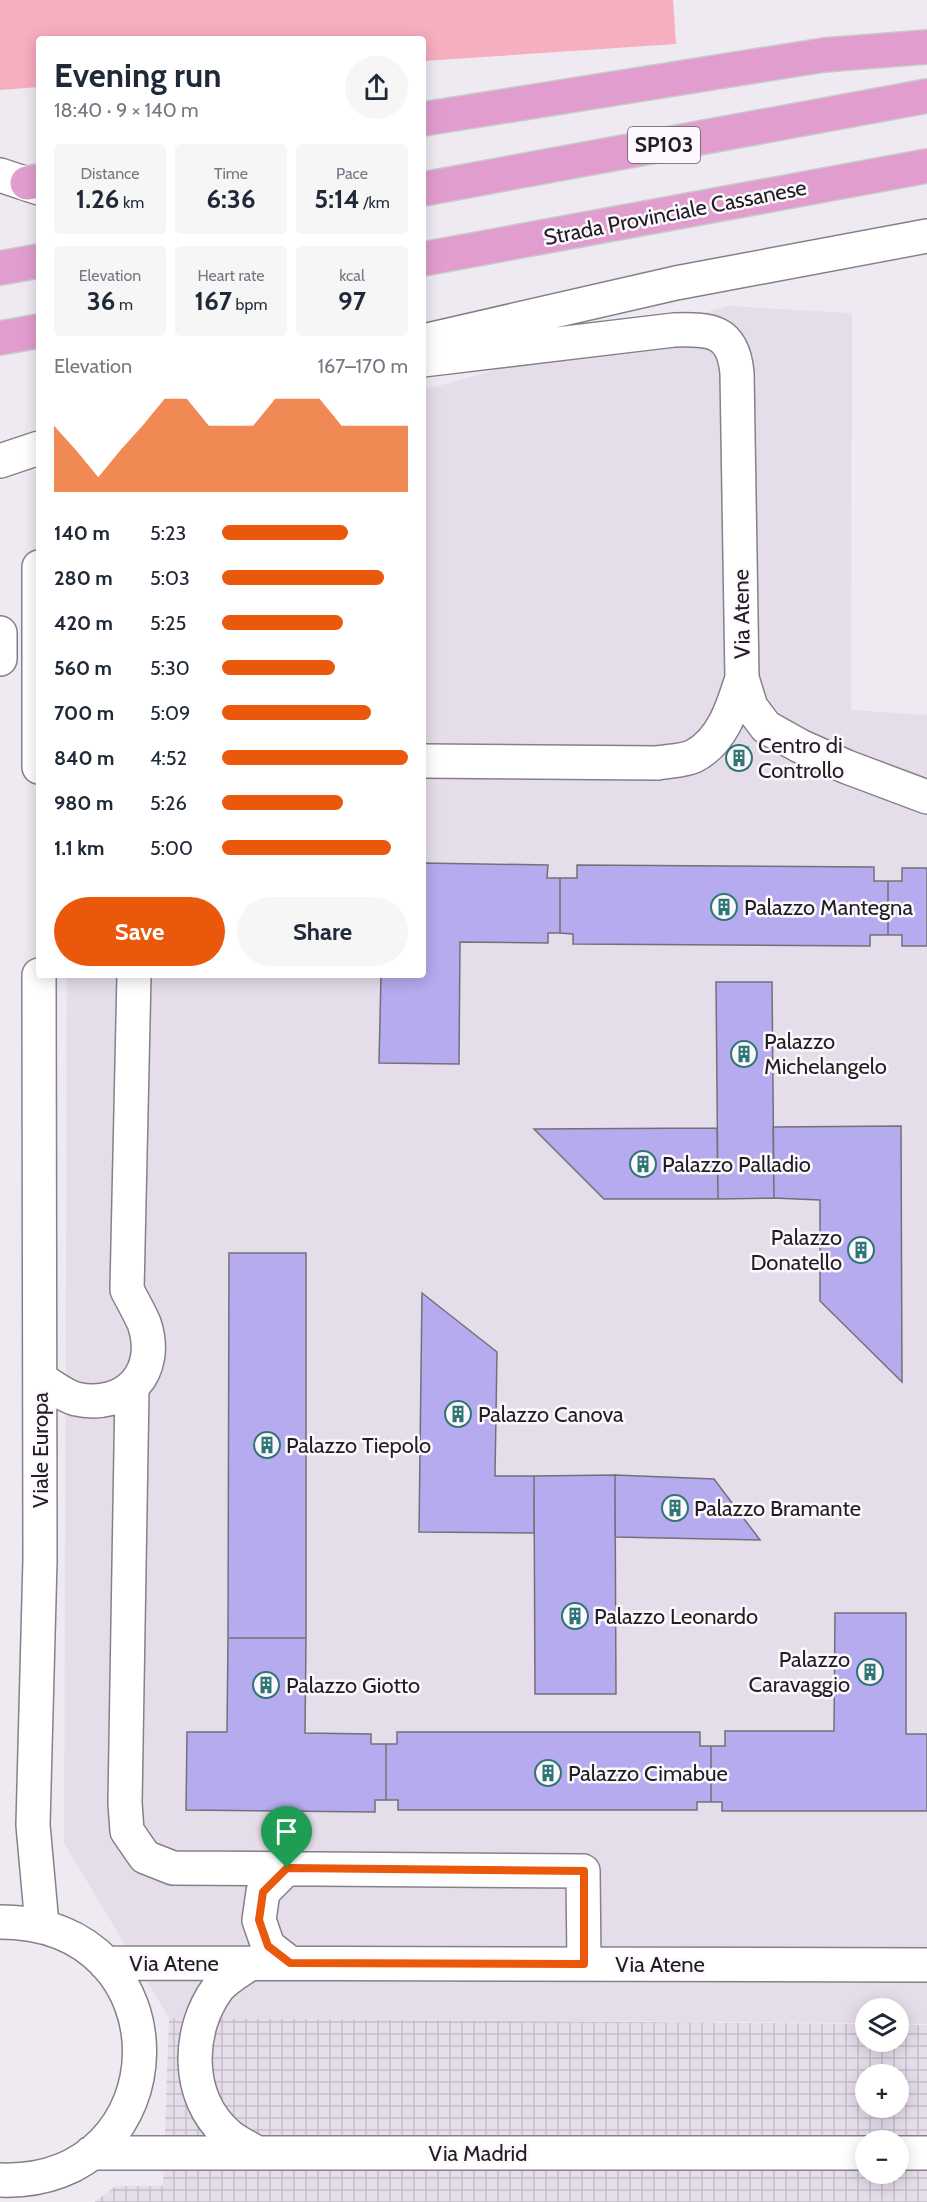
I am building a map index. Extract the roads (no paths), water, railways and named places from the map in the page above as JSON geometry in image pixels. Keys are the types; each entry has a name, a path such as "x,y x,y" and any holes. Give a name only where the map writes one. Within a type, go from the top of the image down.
{"main road":[{"path":"426,119 824,55 927,47"},
{"name":"SP103","path":"426,188 927,96"},
{"name":"Strada Provinciale Cassanese","path":"426,258 927,166"},
{"path":"0,268 36,262"},
{"path":"0,338 36,332"}],"street":[{"path":"426,340 676,283 927,236"},
{"name":"Via Atene","path":"426,360 674,330 711,330 732,347 737,373 742,678 751,707 766,727 800,746 847,767 927,797"},
{"path":"0,461 36,449"},
{"path":"0,633 0,659"},
{"path":"426,761 657,763 694,756 717,735 730,714 742,678"},
{"name":"Viale Europa","path":"39,978 40,1560 33,1825 42,1925"},
{"path":"134,978 127,1290 144,1325 148,1362 132,1390 125,1803 127,1831 145,1857 173,1868 584,1871 584,1964"},
{"path":"40,1379 74,1398 104,1401 132,1390"},
{"path":"287,1868 263,1892 259,1920 268,1946 290,1963"},
{"path":"0,1922 42,1925 76,1940 105,1963 117,1977 133,2008 138,2026 140,2061 133,2096 125,2112 104,2142 91,2154 51,2175 33,2179 0,2180"},
{"name":"Via Atene","path":"105,1963 927,1965"},
{"path":"251,1963 219,1986 201,2018 193,2054 202,2102 226,2134 258,2154"},
{"name":"Via Madrid","path":"91,2154 855,2153"},
{"path":"909,2153 927,2153"},
{"path":"34,2202 51,2175"}],"place":[{"name":"Centro di Controllo","path":"739,758"},
{"name":"Palazzo Mantegna","path":"724,907"},
{"name":"Palazzo Michelangelo","path":"744,1054"},
{"name":"Palazzo Palladio","path":"643,1164"},
{"name":"Palazzo Donatello","path":"861,1250"},
{"name":"Palazzo Canova","path":"458,1414"},
{"name":"Palazzo Tiepolo","path":"267,1445"},
{"name":"Palazzo Bramante","path":"675,1508"},
{"name":"Palazzo Leonardo","path":"575,1616"},
{"name":"Palazzo Caravaggio","path":"870,1672"},
{"name":"Palazzo Giotto","path":"266,1685"},
{"name":"Palazzo Cimabue","path":"548,1773"}]}
